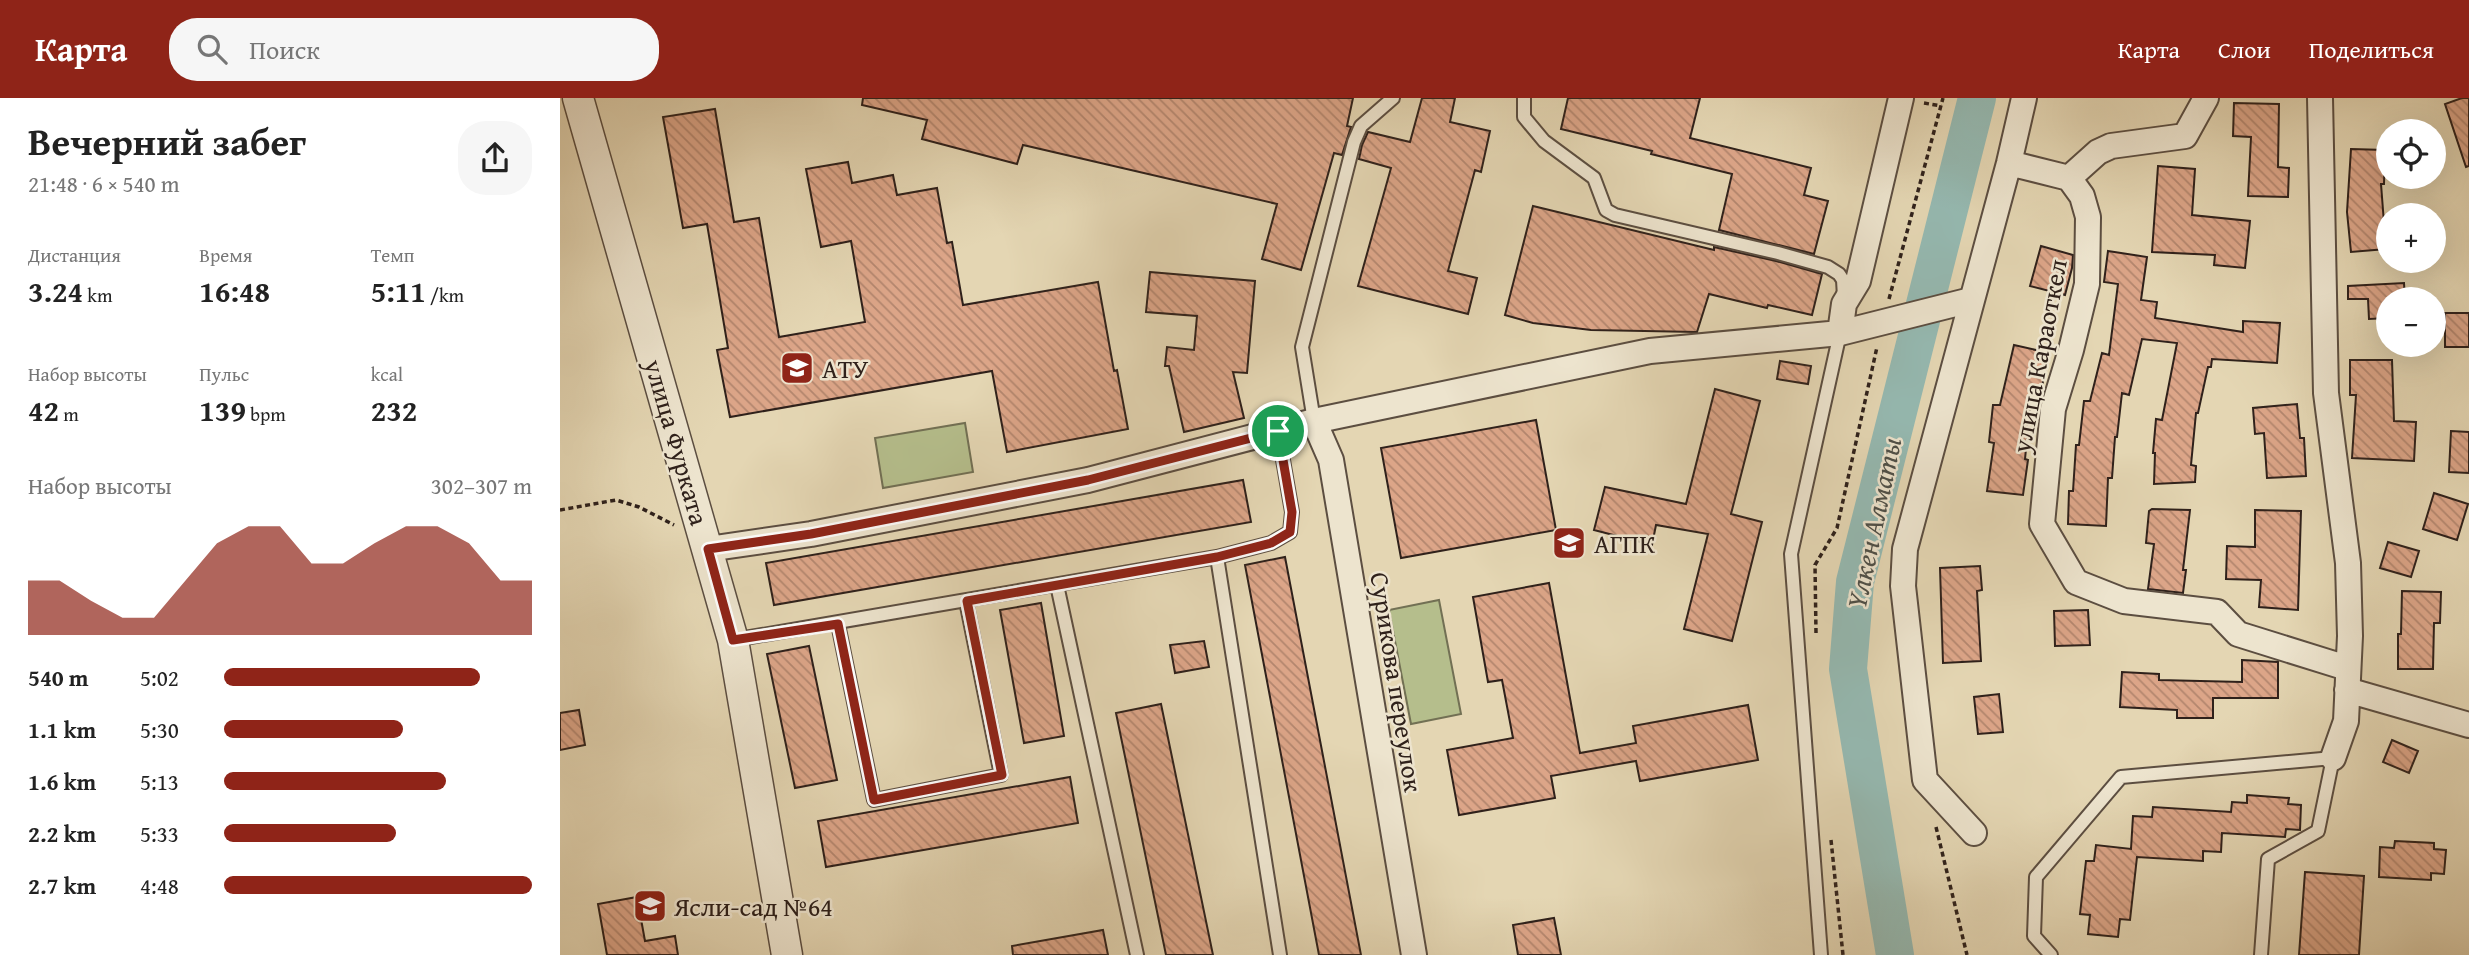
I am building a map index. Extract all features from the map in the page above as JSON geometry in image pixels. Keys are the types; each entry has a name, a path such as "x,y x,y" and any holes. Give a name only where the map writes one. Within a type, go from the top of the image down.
{"street":[{"name":"улица Фурката","path":"578,98 733,640 788,955"},
{"path":"1840,333 1844,304 1858,281 1901,98"},
{"path":"1973,833 1925,780 1903,586 1905,549 2024,98"},
{"path":"2009,163 2069,178 2098,152 2111,146 2185,136 2206,98"},
{"path":"2320,98 2326,393 2348,562 2350,636 2346,721 2333,758"},
{"name":"улица Караоткел","path":"2069,178 2082,196 2088,217 2087,284 2053,409 2042,524 2076,582 2124,601 2217,612 2238,634 2347,679"},
{"path":"708,549 811,534 1088,480 1314,421 1650,351 1840,333 1971,300"},
{"name":"Сурикова переулок","path":"1314,421 1331,460 1414,955"},
{"path":"2347,679 2469,725"}],"lane":[{"path":"1314,421 1302,347 1354,142 1361,126 1393,98"},
{"path":"1524,98 1524,117 1544,141 1594,178 1606,210 1615,215 1828,267 1843,280 1844,304"},
{"path":"1821,955 1791,554 1840,333"},
{"path":"733,640 1217,557 1271,543 1290,532 1292,512 1278,431"},
{"path":"1217,557 1280,955"},
{"path":"1057,585 1137,955"},
{"path":"838,624 874,800 1002,775 967,601"},
{"path":"2051,955 2034,936 2036,877 2121,777 2333,758 2318,831 2268,859 2261,955"}],"path":[{"path":"1816,644 1815,565 1837,528 1883,322 1943,98"},
{"path":"560,510 616,500 639,507 676,526"},
{"path":"1934,821 1967,955"},
{"path":"1831,835 1843,955"}],"green space":[{"path":"965,423 973,472 883,488 875,438"},
{"path":"1439,600 1461,714 1411,724 1389,610"}],"building":[{"path":"863,98 1353,98 1347,126 1351,127 1342,155 1334,153 1301,270 1262,259 1277,204 1023,145 1017,164 922,139 927,120 862,105"},
{"path":"1422,98 1455,98 1450,122 1490,131 1481,172 1475,170 1448,271 1477,278 1468,314 1358,286 1391,168 1359,159 1362,145 1368,132 1410,142"},
{"path":"1568,98 1700,98 1690,138 1811,168 1804,195 1828,201 1814,254 1719,230 1732,174 1561,129"},
{"path":"2469,98 2469,166 2466,167 2445,104"},
{"path":"2234,103 2279,104 2278,167 2289,168 2288,197 2248,196 2251,137 2233,136"},
{"path":"715,109 734,222 759,218 779,337 865,322 851,241 821,247 806,169 848,162 852,183 893,175 897,195 937,188 947,243 952,242 963,305 1098,282 1114,371 1117,370 1128,429 1007,452 992,371 730,417 717,350 728,348 707,224 683,228 663,117"},
{"path":"2351,149 2376,150 2376,189 2381,189 2382,203 2376,203 2376,250 2351,252 2347,212"},
{"path":"2158,166 2195,169 2192,215 2250,221 2245,268 2214,265 2215,255 2152,252"},
{"path":"1533,206 1714,250 1714,247 1776,261 1822,274 1812,315 1768,305 1767,308 1709,294 1697,332 1591,330 1533,323 1505,315"},
{"path":"2041,246 2073,255 2065,295 2030,286"},
{"path":"2108,251 2147,257 2141,300 2157,302 2155,318 2243,332 2243,321 2280,323 2277,363 2212,359 2196,413 2191,465 2196,466 2195,482 2154,484 2156,419 2162,420 2177,343 2142,339 2129,395 2122,393 2112,478 2108,478 2106,526 2068,524 2069,491 2073,491 2076,445 2079,445 2084,401 2090,401 2102,353 2109,355 2118,284 2104,282"},
{"path":"1150,272 1255,281 1247,373 1233,372 1244,418 1184,432 1169,366 1165,366 1167,347 1194,350 1197,316 1146,312"},
{"path":"2404,283 2404,287 2376,287 2376,319 2369,319 2368,299 2348,299 2348,286"},
{"path":"2446,313 2469,313 2469,347 2446,347"},
{"path":"2014,345 2049,353 2041,391 2032,389 2023,495 1987,491 1994,443 1989,442 1993,405 2000,405"},
{"path":"2350,360 2392,360 2394,421 2416,422 2414,461 2352,458 2356,395 2350,395"},
{"path":"1780,361 1811,366 1808,384 1777,379"},
{"path":"1715,389 1760,401 1731,514 1762,522 1732,641 1684,629 1708,534 1656,525 1652,545 1594,530 1605,487 1686,504"},
{"path":"2297,404 2300,438 2304,438 2306,476 2267,478 2264,433 2255,434 2253,408"},
{"path":"1536,420 1556,530 1401,558 1381,448"},
{"path":"2451,431 2469,432 2469,473 2449,472"},
{"path":"1243,480 1251,522 774,605 766,563"},
{"path":"2434,493 2468,504 2457,540 2423,529"},
{"path":"2190,510 2183,593 2148,589 2154,544 2146,543 2149,511"},
{"path":"2255,510 2301,511 2298,610 2259,607 2261,580 2226,579 2227,546 2255,547"},
{"path":"2388,542 2419,551 2411,577 2380,568"},
{"path":"1285,557 1361,955 1319,955 1245,565"},
{"path":"1980,566 1982,590 1977,591 1981,661 1943,663 1940,568"},
{"path":"1549,583 1580,753 1636,743 1633,726 1748,705 1758,760 1640,781 1636,761 1551,776 1555,798 1459,815 1447,750 1513,738 1502,680 1488,682 1473,597"},
{"path":"2402,591 2441,592 2440,623 2434,623 2433,669 2398,669"},
{"path":"1041,603 1064,736 1024,743 1000,610"},
{"path":"2088,610 2090,645 2055,646 2054,611"},
{"path":"1204,641 1209,667 1175,673 1170,645"},
{"path":"809,646 837,780 795,788 767,654"},
{"path":"2242,660 2278,662 2278,698 2213,698 2213,718 2177,718 2177,710 2120,707 2122,672 2159,674 2159,680 2242,682"},
{"path":"1999,694 2003,732 1978,734 1974,697"},
{"path":"1161,704 1213,955 1166,955 1116,713"},
{"path":"579,710 585,745 560,750 560,713"},
{"path":"2392,740 2418,751 2409,773 2383,762"},
{"path":"1070,777 1078,823 826,867 818,821"},
{"path":"2247,795 2289,798 2288,804 2301,805 2300,830 2286,829 2285,837 2222,833 2221,852 2203,851 2203,861 2137,857 2130,920 2120,919 2118,937 2088,934 2090,915 2080,914 2086,861 2094,861 2096,845 2131,849 2133,816 2152,817 2153,807 2231,812 2232,802 2247,803"},
{"path":"2395,841 2434,843 2434,849 2446,850 2444,874 2431,873 2431,880 2379,877 2380,847 2394,848"},
{"path":"2305,872 2364,876 2359,955 2299,955"},
{"path":"637,897 645,941 675,936 678,955 607,955 598,904"},
{"path":"1554,918 1561,955 1518,955 1513,925"},
{"path":"1103,930 1108,955 1013,955 1012,946"}],"waterway":[{"name":"Үлкен Алматы","path":"1895,955 1848,669 1855,582 1977,98"}],"place":[{"name":"АТУ","path":"797,368"},
{"name":"АГПК","path":"1569,543"},
{"name":"Ясли-сад №64","path":"650,906"}],"route":[{"path":"1278,431 1292,512 1290,532 1271,543 1217,557 967,601 1002,775 874,800 838,624 733,640 708,549 811,534 1088,480 1278,431"}]}
